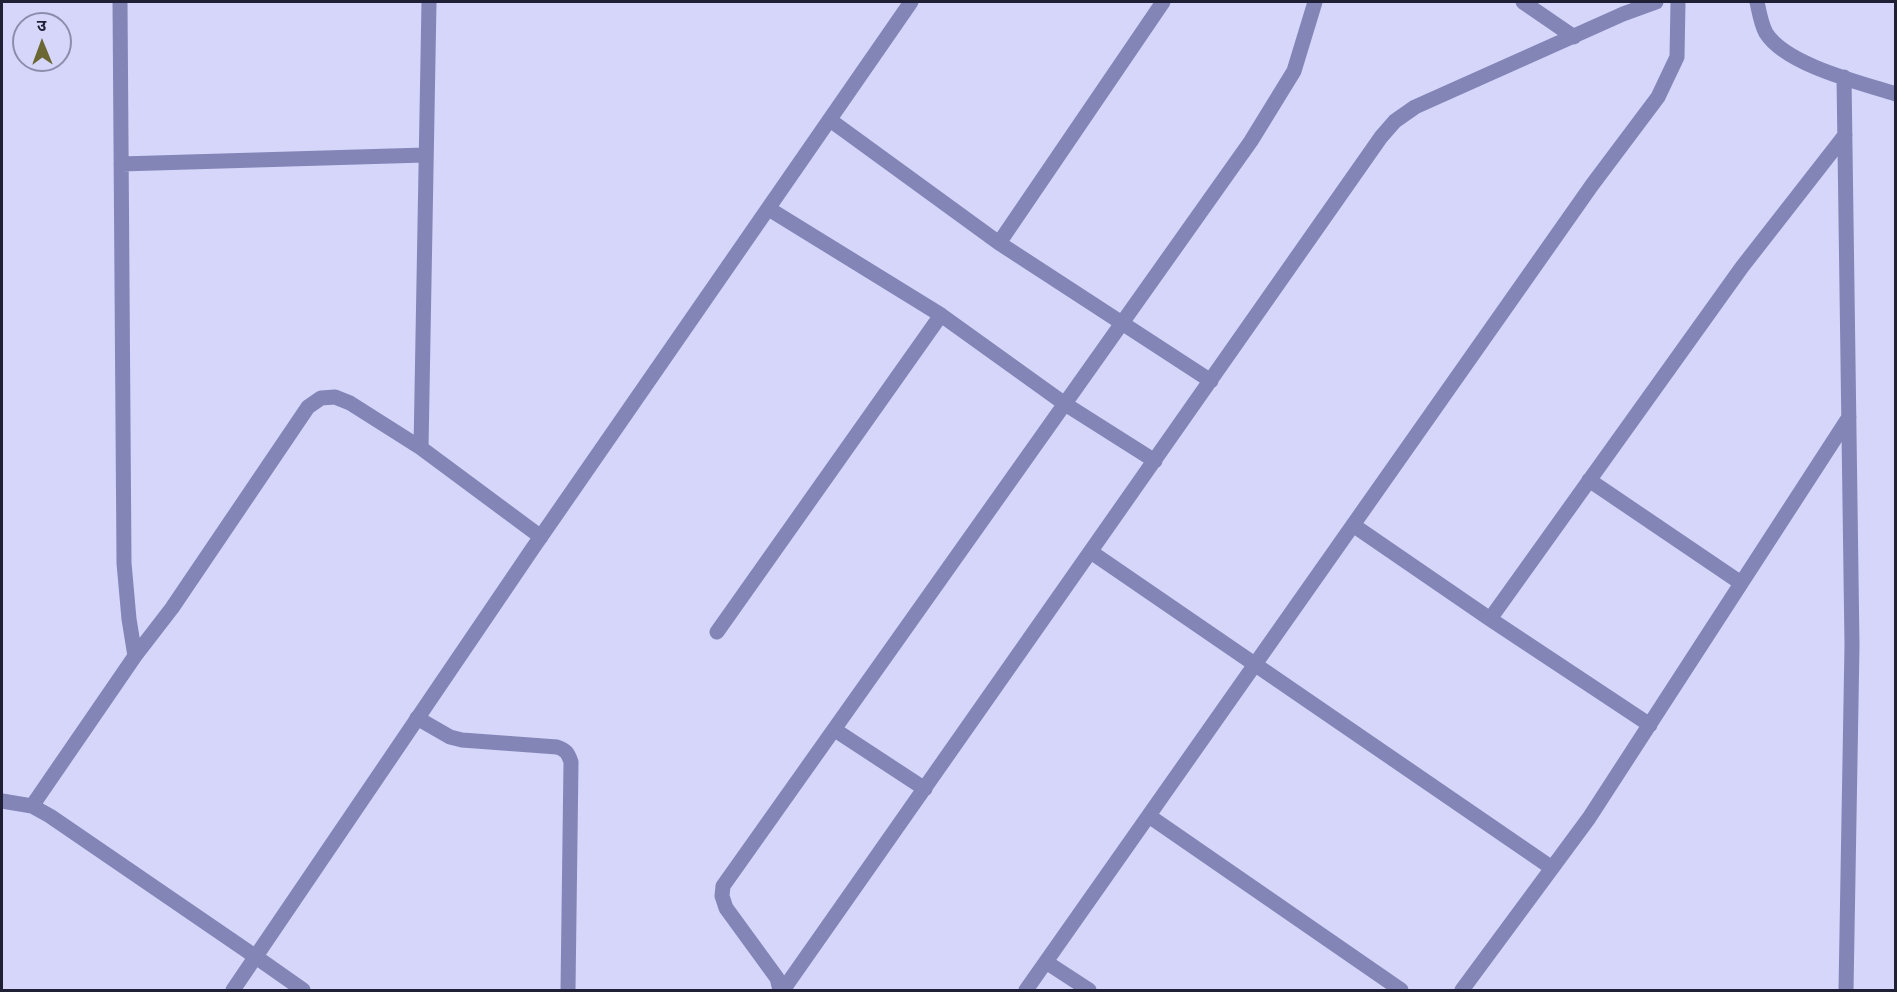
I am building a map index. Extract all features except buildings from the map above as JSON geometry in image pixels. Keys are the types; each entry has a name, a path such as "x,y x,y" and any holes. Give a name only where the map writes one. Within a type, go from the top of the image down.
{"street":[{"path":"120,2 124,563 135,656"},
{"path":"421,448 429,2"},
{"path":"233,990 541,537 911,2"},
{"path":"999,243 1163,2"},
{"path":"782,990 777,978 726,908 722,896 723,886 1251,141 1294,71 1315,2"},
{"path":"1523,2 1574,37"},
{"path":"782,990 1381,137 1395,121 1415,107 1656,2"},
{"path":"1026,990 1592,185 1658,97 1677,57 1678,2"},
{"path":"1757,2 1766,33 1783,50 1818,69 1896,94"},
{"path":"1844,77 1852,645 1846,990"},
{"path":"830,120 999,243 1211,381"},
{"path":"1490,619 1742,267 1845,135"},
{"path":"121,164 425,155"},
{"path":"769,208 941,315 1065,404 1155,461"},
{"path":"717,632 941,315"},
{"path":"32,806 135,656 172,608 309,407 321,398 334,397 350,403 421,448 541,537"},
{"path":"1462,990 1589,818 1849,417"},
{"path":"1589,480 1741,583"},
{"path":"1353,525 1650,725"},
{"path":"1091,552 1552,868"},
{"path":"417,718 450,737 462,740 557,747 568,753 571,762 568,990"},
{"path":"834,729 925,789"},
{"path":"2,801 32,806 303,990"},
{"path":"1149,816 1401,990"},
{"path":"1046,962 1089,990"}]}
